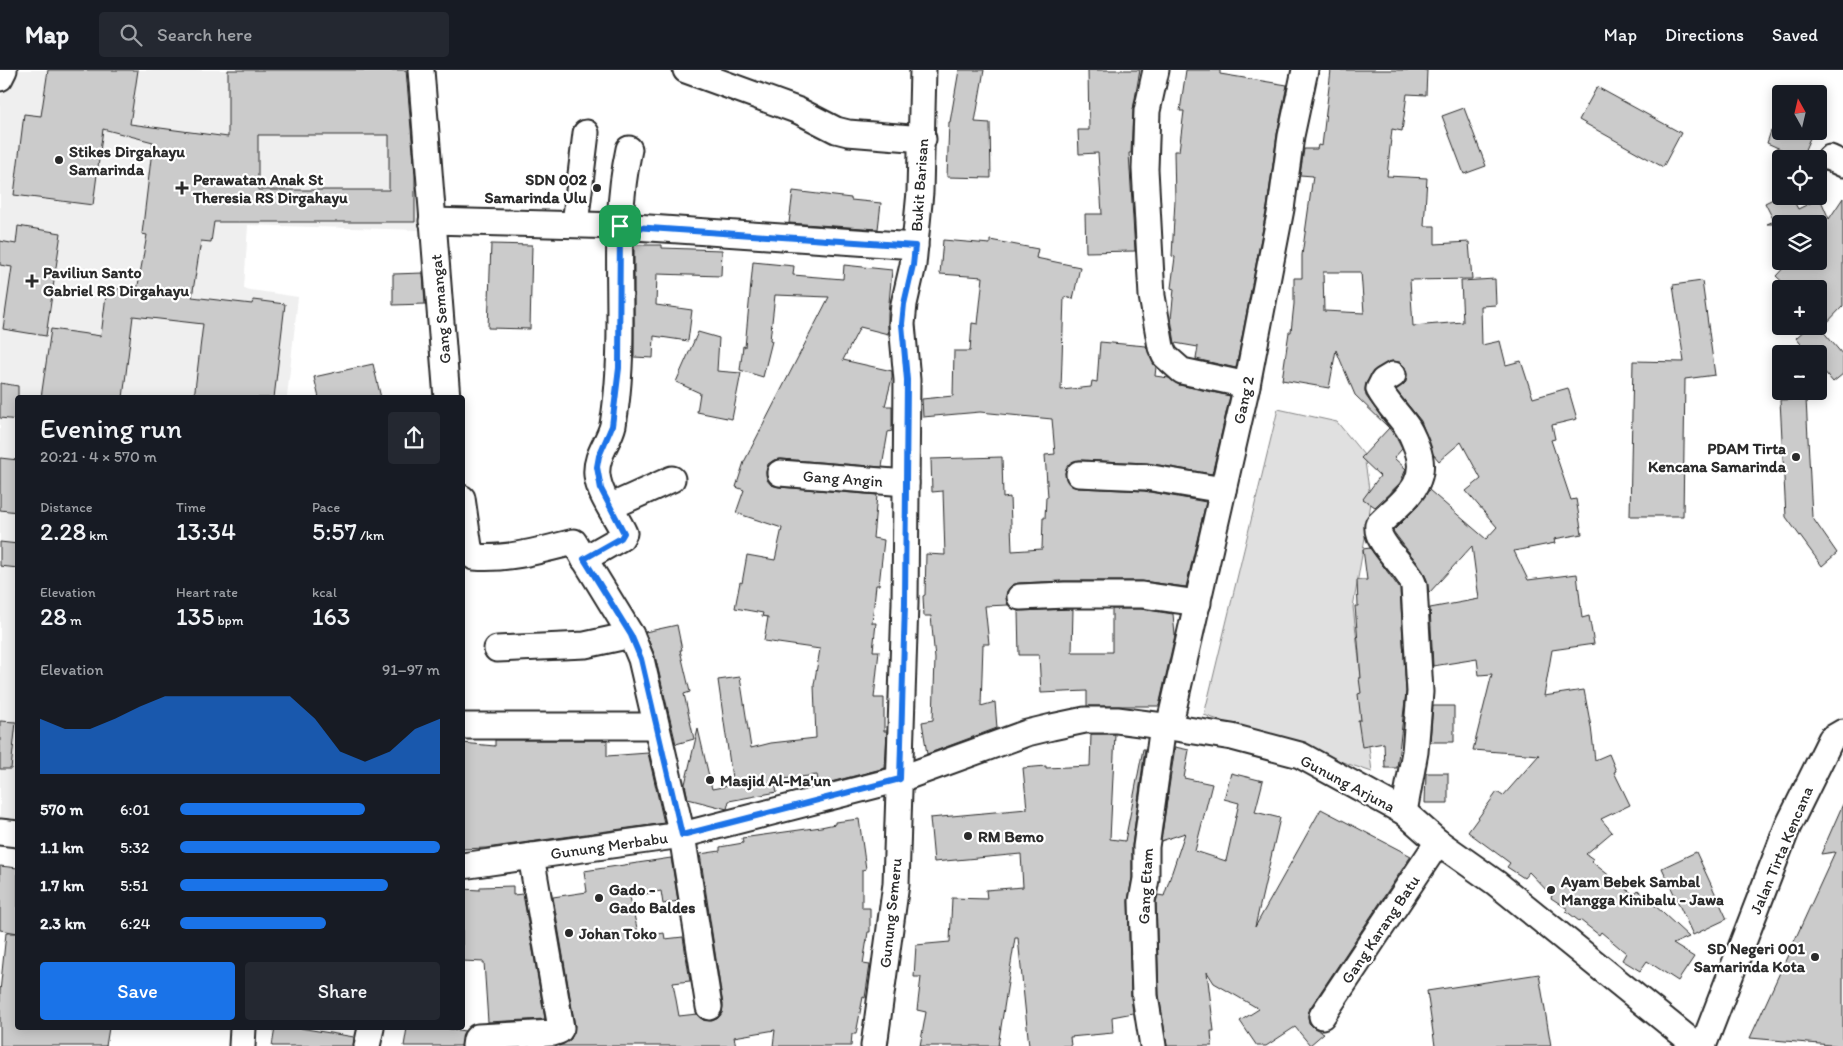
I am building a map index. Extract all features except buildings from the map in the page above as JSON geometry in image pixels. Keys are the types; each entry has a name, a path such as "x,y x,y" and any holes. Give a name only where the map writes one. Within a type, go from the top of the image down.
{"street":[{"path":"0,78 4,70"},
{"name":"Gang Semangat","path":"421,70 447,395"},
{"path":"686,70 799,110 836,130 848,133 923,139"},
{"name":"Bukit Barisan","path":"900,779 905,603 907,380 902,324 915,246 923,139 923,70"},
{"path":"1156,70 1147,111 1145,168 1152,296 1161,346 1165,356 1182,371 1246,385"},
{"name":"Gang 2","path":"1166,727 1198,602 1246,385 1281,209 1291,136 1304,70"},
{"path":"575,224 586,133"},
{"path":"584,559 623,536 624,533 601,489 597,467 599,456 612,426 619,368 622,181 630,149"},
{"path":"432,221 620,226 915,246"},
{"path":"1393,375 1383,382 1379,389 1384,399 1406,425 1421,458 1422,470 1415,487 1378,524 1377,529 1381,539 1411,577 1414,586 1420,692 1415,752 1404,812"},
{"name":"Gang Angin","path":"780,473 906,483"},
{"path":"1079,474 1146,477 1223,490"},
{"path":"610,507 672,479"},
{"path":"465,519 469,547 474,558 535,552 574,542 631,635 641,659 682,835 709,1007"},
{"path":"1020,597 1065,594 1142,596 1198,602"},
{"path":"497,649 585,645 631,635"},
{"name":"Gunung Arjuna","path":"900,779 1027,733 1085,720 1117,720 1232,737 1300,756 1404,812 1438,842 1496,883 1697,1046"},
{"path":"465,726 656,726"},
{"name":"Gang Etam","path":"1153,1046 1145,996 1142,901 1146,880 1146,847 1166,727"},
{"name":"Jalan Tirta Kencana","path":"1703,1046 1788,826 1837,736"},
{"name":"Gunung Merbabu","path":"465,866 682,835 900,779"},
{"name":"Gunung Semeru","path":"874,1046 896,884 900,779"},
{"path":"0,832 15,834"},
{"name":"Gang Karang Batu","path":"1322,1016 1438,842"},
{"path":"475,1046 478,1037 553,1033 561,1028 531,856"},
{"path":"242,1046 243,1030"},
{"path":"366,1046 370,1030"}],"shaded area":[{"path":"14,70 414,70 419,230 248,225 244,289 298,297 287,395 15,395 15,819 0,817 0,98"},
{"path":"1278,409 1337,422 1364,455 1371,503 1353,607 1372,772 1204,715"}],"place":[{"name":"Stikes Dirgahayu Samarinda","path":"59,160"},
{"name":"Perawatan Anak St Theresia RS Dirgahayu","path":"182,188"},
{"name":"SDN 002 Samarinda Ulu","path":"597,188"},
{"name":"Paviliun Santo Gabriel RS Dirgahayu","path":"32,281"},
{"name":"PDAM Tirta Kencana Samarinda","path":"1796,457"},
{"name":"Masjid Al-Ma'un","path":"710,780"},
{"name":"RM Bemo","path":"968,836"},
{"name":"Ayam Bebek Sambal Mangga Kinibalu - Jawa","path":"1551,890"},
{"name":"Gado - Gado Baldes","path":"599,898"},
{"name":"Johan Toko","path":"569,933"},
{"name":"SD Negeri 001 Samarinda Kota","path":"1815,957"}],"route":[{"path":"620,226 915,246 902,324 907,380 905,603 900,779 682,835 641,659 631,635 584,559 621,538 624,533 601,489 597,476 599,456 607,442 612,426 619,368 620,226"}]}
